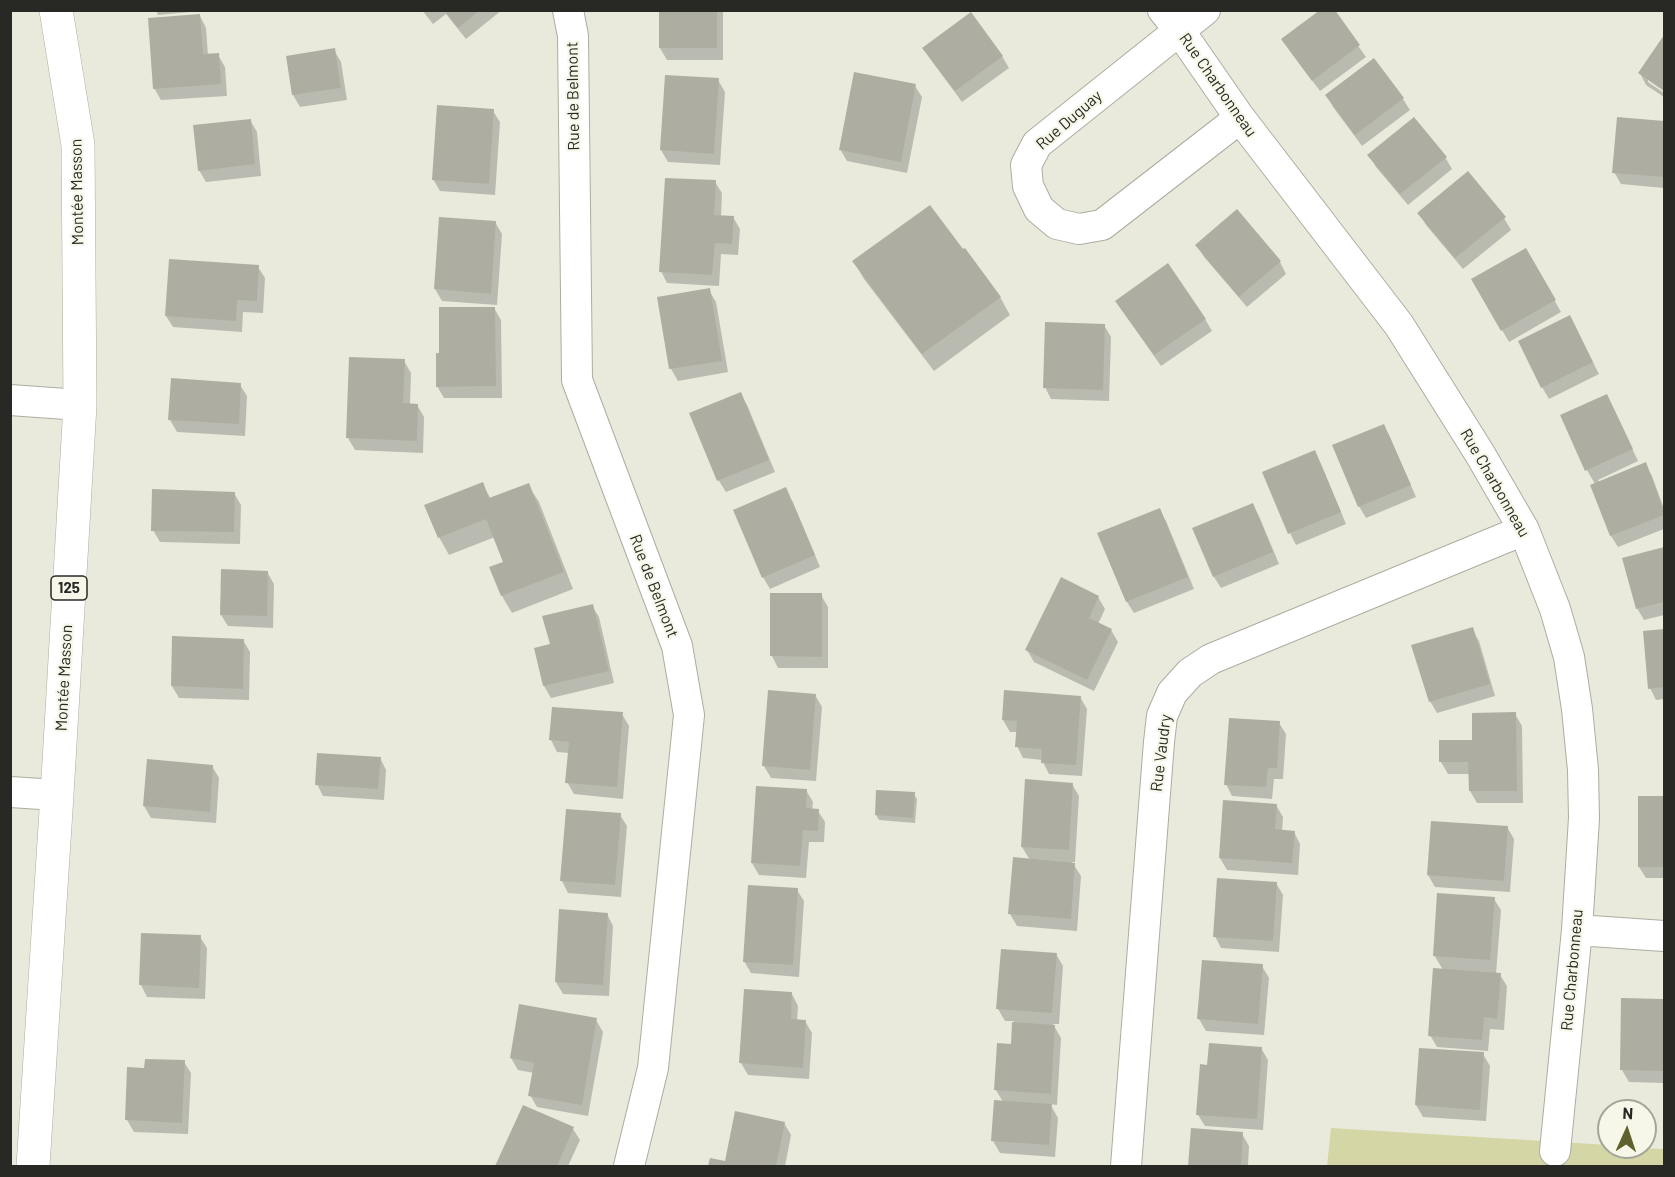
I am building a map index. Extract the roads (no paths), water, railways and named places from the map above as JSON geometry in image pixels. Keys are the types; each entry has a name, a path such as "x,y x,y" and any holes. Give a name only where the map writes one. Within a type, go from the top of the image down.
{"main road":[{"name":"Montée Masson","path":"33,1167 80,405 78,146 56,10"}],"street":[{"name":"Rue de Belmont","path":"568,10 573,36 577,380 677,646 689,715 653,1068 629,1167"},
{"name":"Rue Duguay","path":"1205,10 1172,20 1036,144 1026,165 1028,186 1039,209 1057,224 1079,229 1102,225 1240,117"},
{"name":"Rue Charbonneau","path":"1172,20 1240,117 1399,325 1480,454 1524,530 1555,609 1569,657 1577,709 1583,770 1584,818 1577,930 1556,1151"},
{"path":"10,400 80,405"},
{"name":"Rue Vaudry","path":"1126,1167 1159,742 1162,716 1172,693 1190,673 1211,659 1524,530"},
{"path":"10,792 57,795"},
{"path":"1577,930 1665,936"}]}
